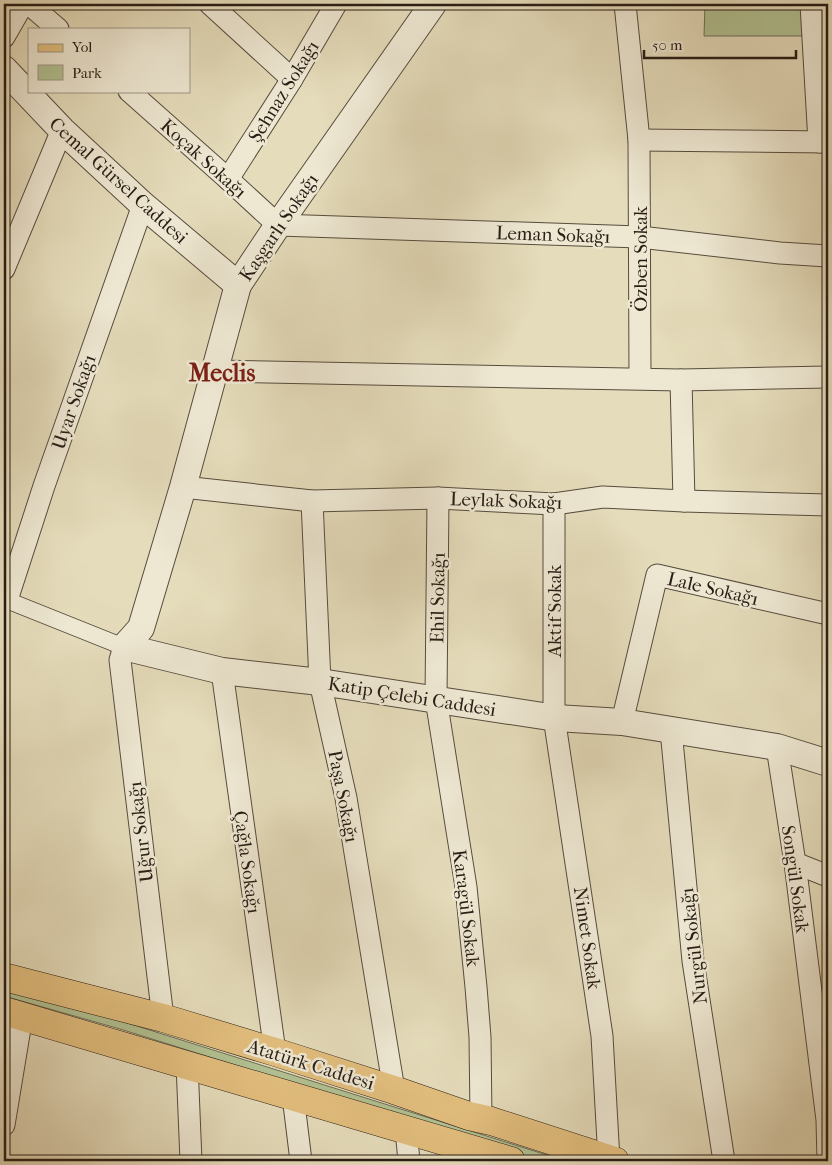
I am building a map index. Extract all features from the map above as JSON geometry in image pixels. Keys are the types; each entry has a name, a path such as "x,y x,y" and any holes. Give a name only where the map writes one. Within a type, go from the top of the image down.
{"main road":[{"name":"Atatürk Caddesi","path":"4,978 162,1018 275,1052 469,1116 612,1160"},
{"name":"Atatürk Caddesi","path":"13,1014 511,1161"}],"street":[{"path":"4,37 23,4"},
{"path":"30,4 57,28"},
{"path":"210,4 292,79"},
{"name":"Şehnaz Sokağı","path":"228,179 292,79 336,4"},
{"name":"Kaşgarlı Sokağı","path":"124,647 141,628 184,487 238,285 433,4"},
{"name":"Özben Sokak","path":"625,4 639,140 640,378"},
{"path":"639,140 824,142 810,4"},
{"name":"Cemal Gürsel Caddesi","path":"4,69 62,130 143,204 238,285"},
{"name":"Koçak Sokağı","path":"130,92 278,225"},
{"path":"4,269 62,130"},
{"name":"Uyar Sokağı","path":"5,600 143,204"},
{"name":"Leman Sokağı","path":"278,225 640,238 780,253 828,256"},
{"path":"215,371 681,380 828,378"},
{"path":"681,380 684,501"},
{"name":"Leylak Sokağı","path":"184,487 312,501 438,498 554,504 603,497 828,505"},
{"name":"Ehil Sokağı","path":"436,699 438,498"},
{"name":"Paşa Sokağı","path":"312,501 320,682 346,798 394,1090"},
{"name":"Aktif Sokak","path":"554,504 554,717"},
{"name":"Lale Sokağı","path":"622,722 657,575 828,614"},
{"name":"Katip Çelebi Caddesi","path":"5,600 124,647 222,672 320,682 554,717 622,722 777,747 828,763"},
{"name":"Uğur Sokağı","path":"124,647 120,660 162,1018"},
{"name":"Çağla Sokağı","path":"222,672 275,1052"},
{"name":"Karagül Sokak","path":"436,699 468,905 479,1029 481,1119"},
{"name":"Nimet Sokak","path":"554,717 602,1036 612,1160"},
{"name":"Nurgül Sokağı","path":"671,730 693,961 724,1161"},
{"name":"Songül Sokak","path":"777,747 795,863 828,1119 828,1161"},
{"path":"795,863 828,876"},
{"path":"4,1125 13,1014"},
{"path":"186,1064 191,1161"},
{"path":"293,1096 301,1161"},
{"path":"406,1130 409,1161"}],"green space":[{"path":"705,4 806,4 808,36 704,36"},
{"path":"4,988 121,1021 566,1161 542,1161 120,1029 4,996"}],"district":[{"name":"Meclis","path":"222,373"}]}
